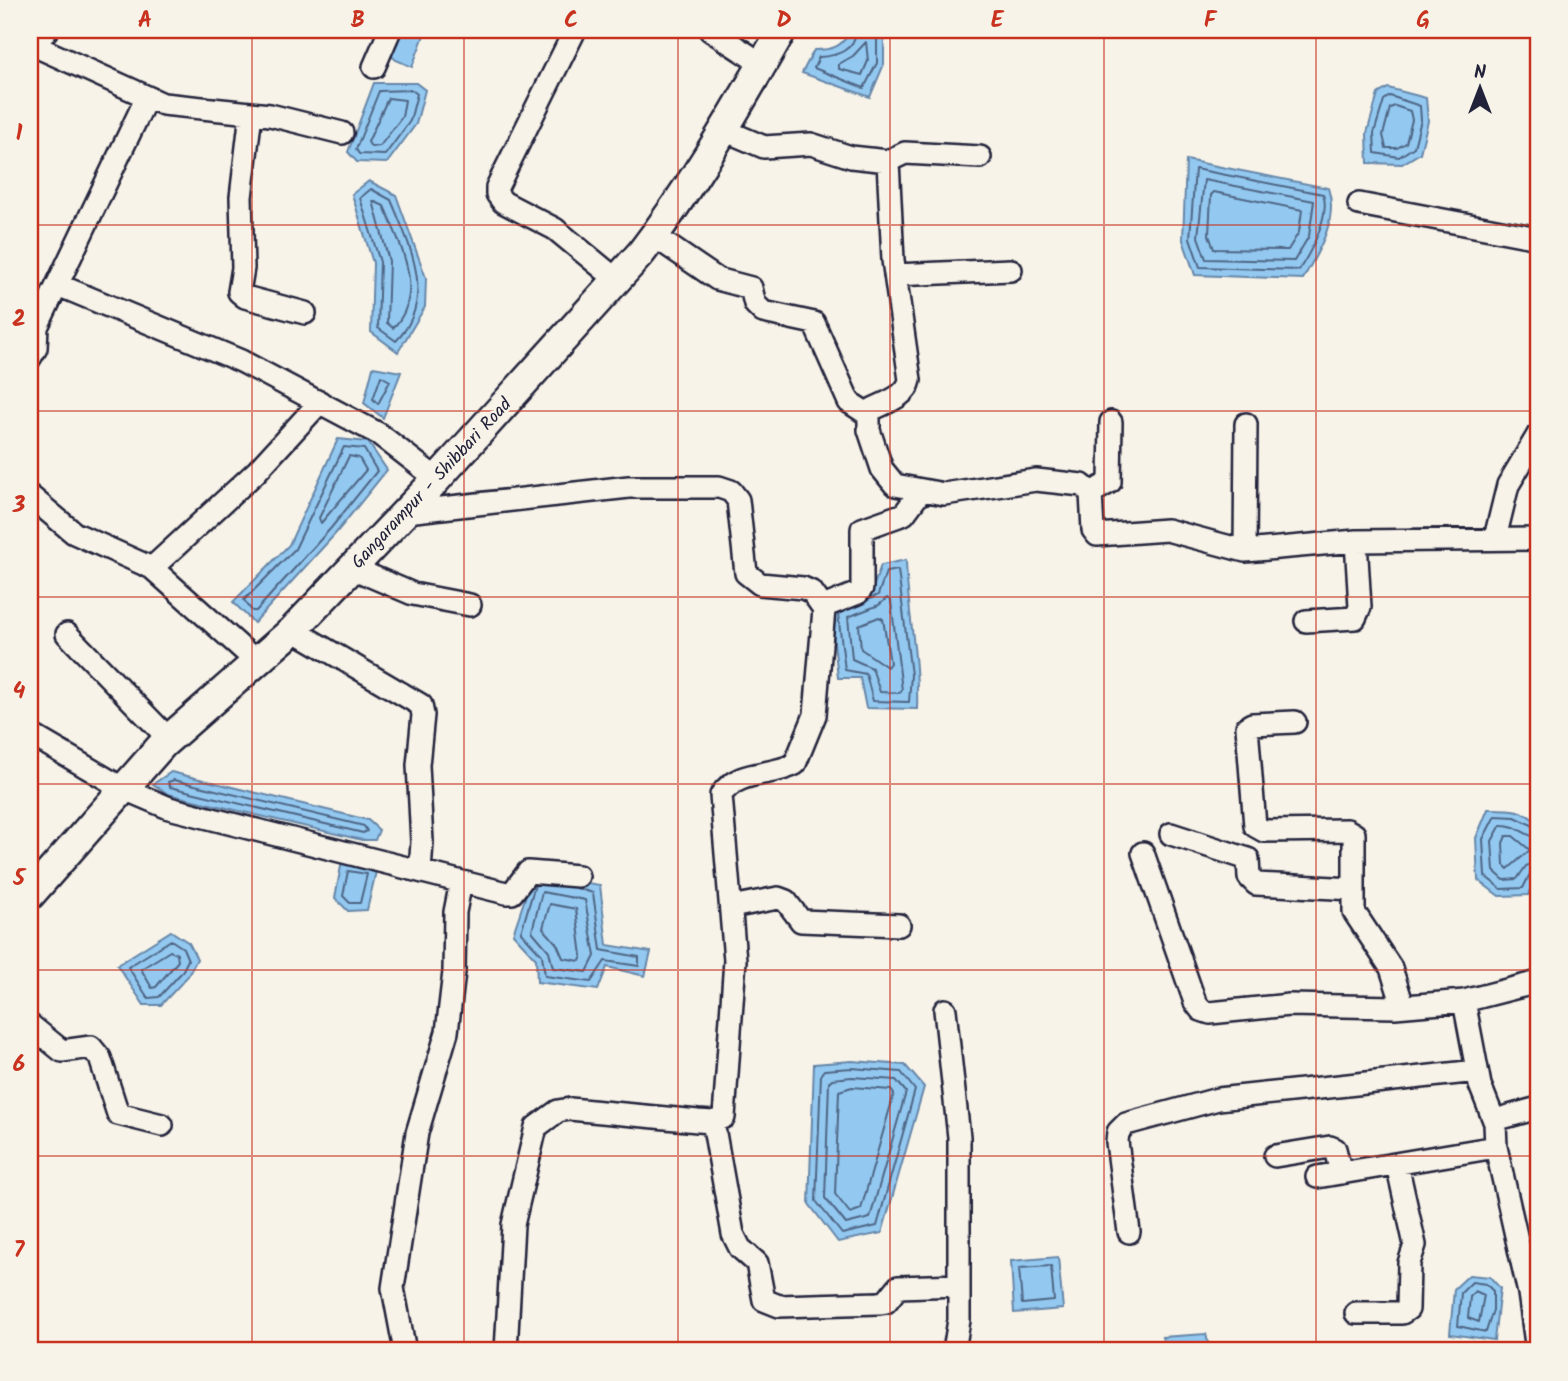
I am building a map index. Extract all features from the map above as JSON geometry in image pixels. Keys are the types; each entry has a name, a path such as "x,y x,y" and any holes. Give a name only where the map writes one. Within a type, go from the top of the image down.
{"main road":[{"name":"Gangarampur - Shibbari Road","path":"30,895 169,738 293,630 437,479 617,280 672,213 782,30"}],"street":[{"path":"374,67 390,30"},
{"path":"576,30 497,187 497,194 503,202 568,238 617,280"},
{"path":"710,30 762,64"},
{"path":"37,41 146,99 173,106 287,118 342,133"},
{"path":"30,358 36,348 37,327 146,99"},
{"path":"251,113 241,197 243,268 239,292 245,297 305,313"},
{"path":"723,130 764,147 811,144 851,158 888,161 905,153 980,156"},
{"path":"888,161 895,275 910,380 908,388 873,409 869,415 869,430 887,478 895,485 944,494 1036,480 1082,485 1091,493 1093,530 1097,535 1167,530 1245,551 1356,541 1538,539"},
{"path":"1359,204 1538,238"},
{"path":"654,236 717,279 751,288 755,304 763,312 814,323 846,396 869,415"},
{"path":"895,275 1011,270"},
{"path":"58,285 241,361 379,434 437,479"},
{"path":"152,568 256,472 320,402"},
{"path":"1091,493 1110,482 1111,422"},
{"path":"1245,551 1246,424"},
{"path":"1495,538 1508,485 1538,435"},
{"path":"406,512 651,485 719,487 731,491 738,500 743,565 752,581 803,588 812,592 823,607 825,620 815,715 801,754 795,764 785,769 737,778 721,794 736,960 724,1117 713,1122 570,1109 558,1111 536,1127 513,1225 506,1351"},
{"path":"823,607 858,593 862,588 862,529 904,514 921,491"},
{"path":"30,496 74,533 152,568 257,662"},
{"path":"1306,621 1355,618 1360,607 1356,541"},
{"path":"352,568 413,594 470,605"},
{"path":"293,630 421,705 423,715 417,777 422,842 420,871"},
{"path":"67,634 169,738"},
{"path":"1295,722 1252,724 1247,727 1255,826 1264,831 1351,831 1355,840 1354,912 1391,968 1403,1006"},
{"path":"30,734 122,788 169,807 512,893 528,872 578,876"},
{"path":"1171,834 1248,859 1249,877 1256,884 1354,889"},
{"path":"1143,853 1195,1002 1201,1010 1210,1013 1289,1005 1403,1006 1464,1001 1538,982"},
{"path":"405,1351 393,1288 417,1133 447,1032 454,972 455,912 461,882"},
{"path":"731,907 778,898 786,901 800,920 899,925"},
{"path":"1464,1001 1477,1071 1495,1123 1496,1147 1534,1293 1537,1351"},
{"path":"945,1010 959,1122 959,1320 954,1351"},
{"path":"30,1025 62,1051 91,1047 100,1058 113,1107 118,1114 162,1125"},
{"path":"1129,1232 1117,1142 1118,1132 1126,1124 1218,1099 1477,1071"},
{"path":"1495,1123 1502,1118 1538,1108"},
{"path":"713,1122 733,1234 740,1248 757,1263 764,1300 779,1306 879,1303 886,1302 898,1287 959,1285"},
{"path":"1275,1156 1330,1147 1335,1149 1341,1173"},
{"path":"1317,1177 1496,1147"},
{"path":"1356,1313 1402,1313 1408,1309 1409,1263 1415,1245 1396,1164"}],"water":[{"path":"391,30 426,30 412,67 396,60 383,49"},
{"path":"851,30 884,30 884,64 870,97 802,73 814,50 836,46"},
{"path":"374,83 416,83 425,90 416,124 387,163 357,162 348,152"},
{"path":"1388,88 1426,98 1428,121 1420,153 1402,164 1368,163 1367,133 1378,94"},
{"path":"1186,160 1328,188 1331,200 1329,223 1303,279 1195,275 1183,240"},
{"path":"369,181 396,195 426,278 425,307 398,352 371,332 373,263 352,194"},
{"path":"373,367 401,372 383,418 364,403"},
{"path":"338,439 368,442 387,470 336,533 254,623 233,602 289,545"},
{"path":"906,560 917,709 866,708 860,678 838,678 830,606 872,591 881,565"},
{"path":"171,772 368,820 379,830 375,840 362,840 168,794 153,784"},
{"path":"1488,809 1521,812 1538,824 1538,870 1529,895 1499,896 1478,880 1476,838"},
{"path":"342,861 377,867 367,910 348,911 335,898"},
{"path":"533,874 600,885 607,945 651,952 645,976 607,967 598,990 537,982 536,959 513,934"},
{"path":"171,931 189,943 197,959 188,976 161,1005 144,1005 117,965"},
{"path":"852,1061 905,1065 924,1087 882,1233 838,1242 809,1204 814,1064"},
{"path":"1058,1257 1063,1309 1014,1313 1011,1261"},
{"path":"1469,1275 1490,1277 1500,1288 1494,1340 1450,1334 1454,1289"},
{"path":"1206,1334 1210,1351 1166,1351 1162,1337"}]}
